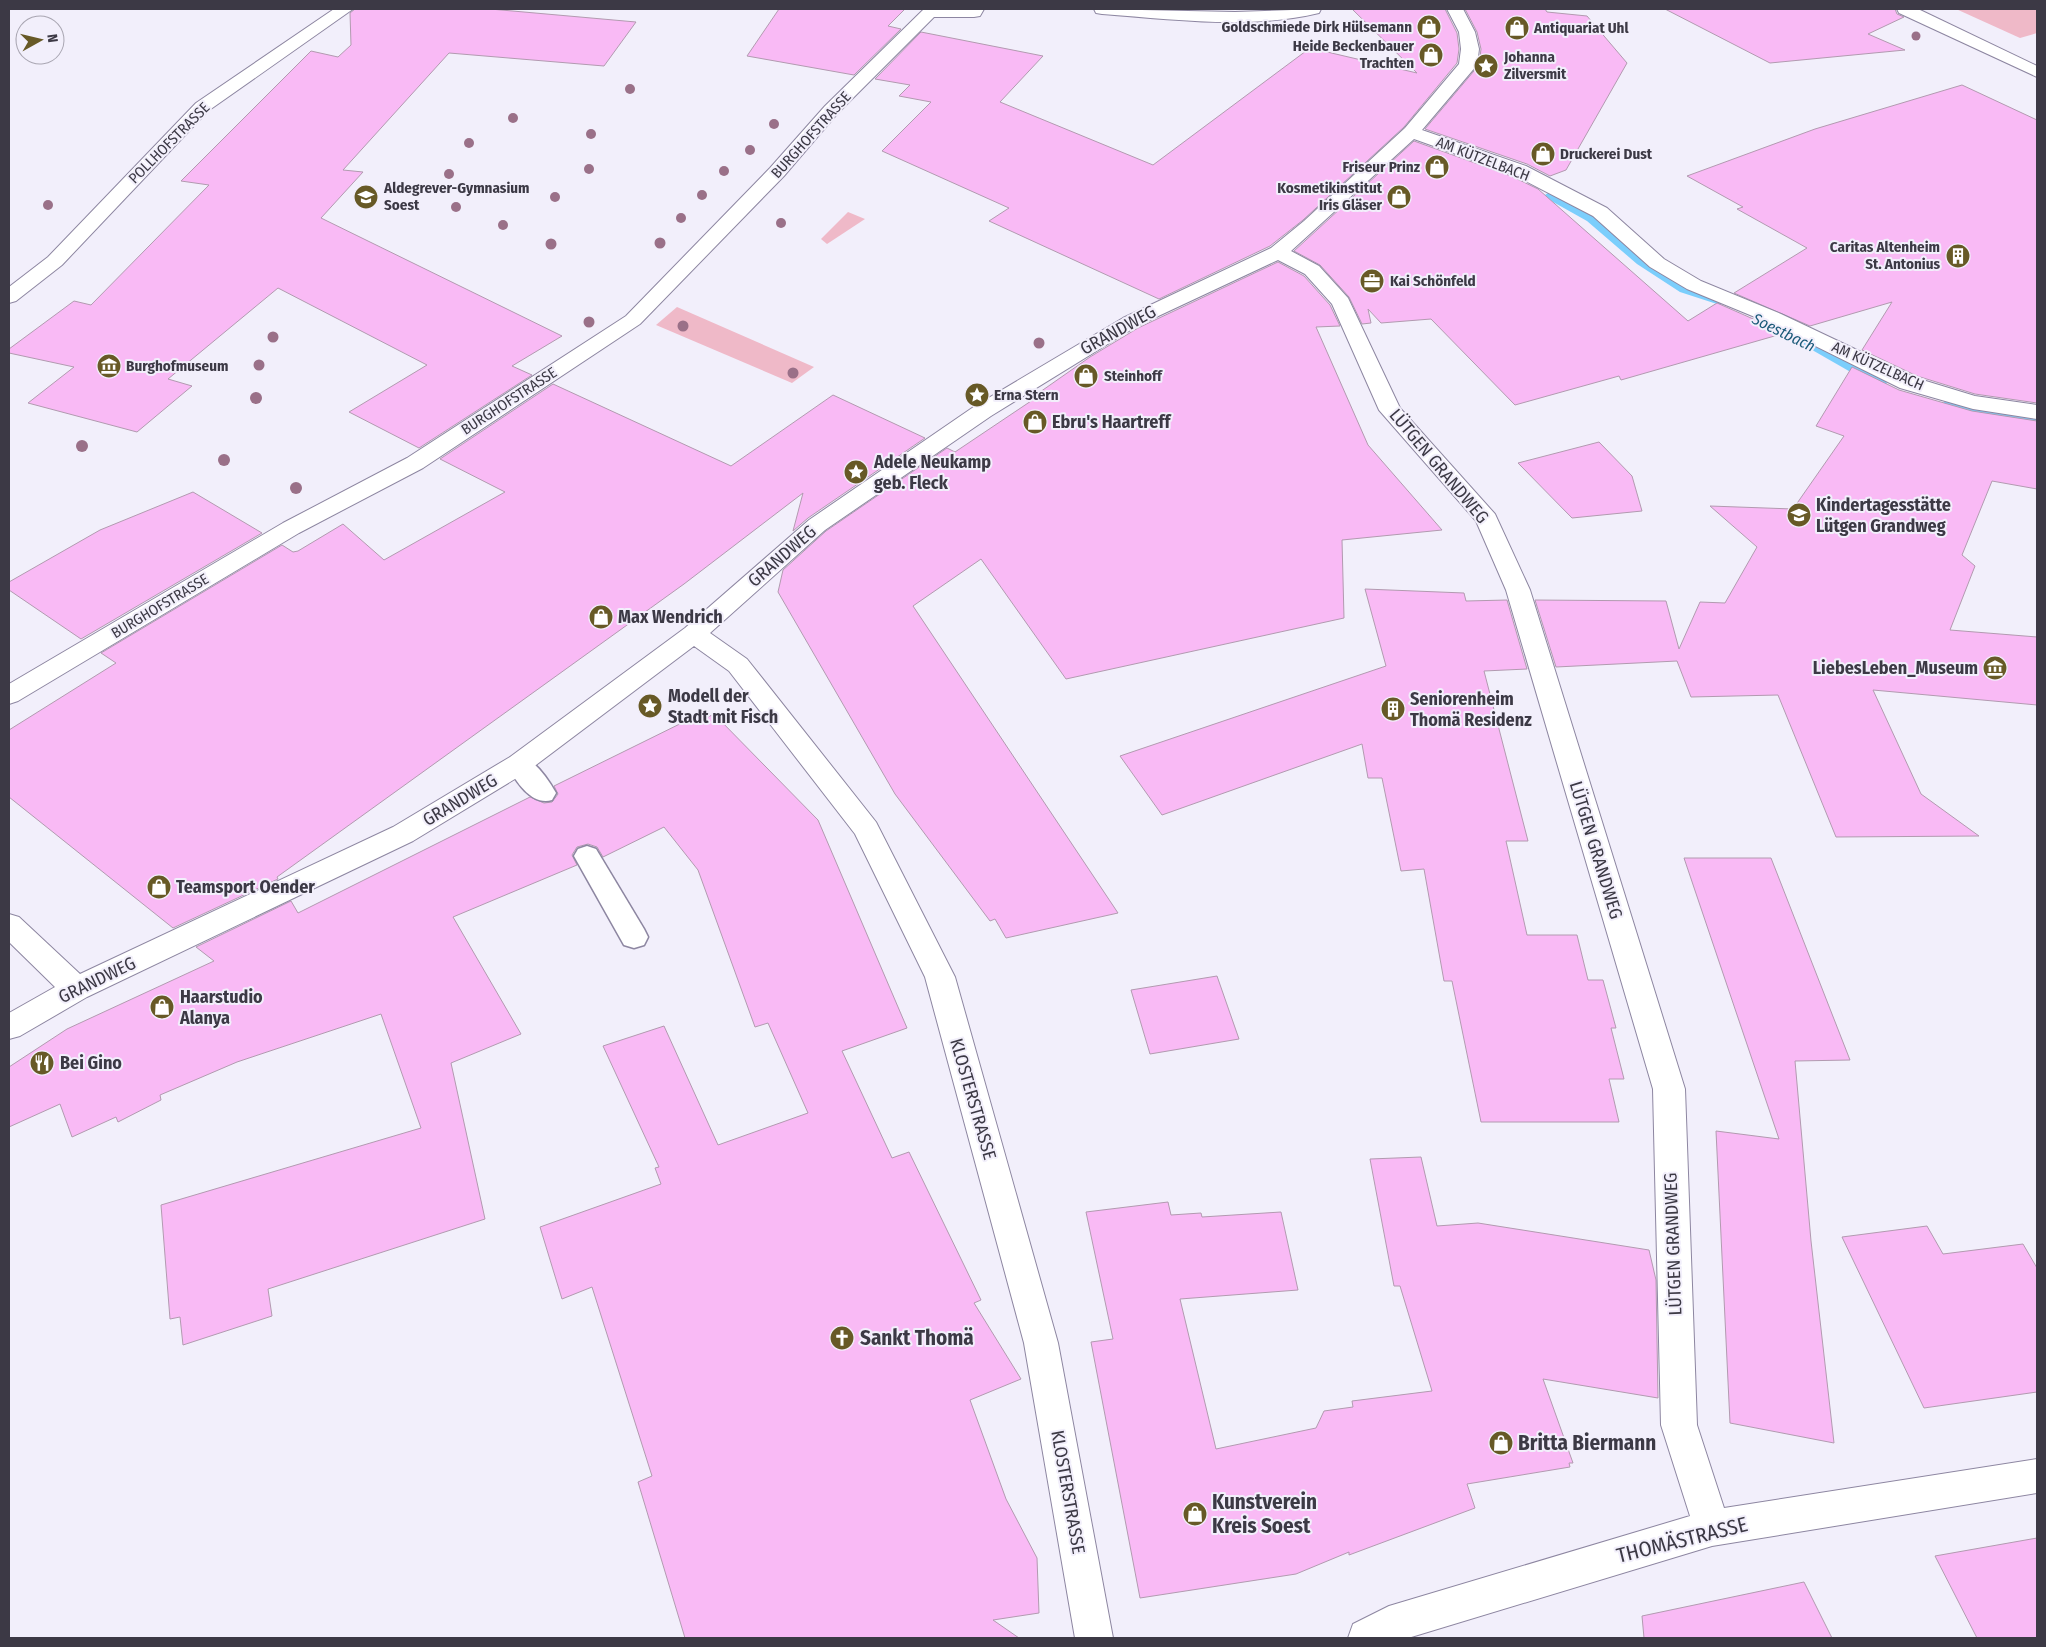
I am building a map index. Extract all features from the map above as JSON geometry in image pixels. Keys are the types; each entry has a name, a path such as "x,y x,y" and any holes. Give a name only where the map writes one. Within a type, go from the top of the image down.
{"street":[{"name":"POLLHOFSTRASSE","path":"9,297 55,261 202,107 345,9"},
{"path":"932,10 949,14 974,12 976,9"},
{"path":"1102,9 1222,16 1293,13 1313,9"},
{"name":"GRANDWEG","path":"9,1027 76,988 403,834 519,764 694,634 817,525 1024,384 1130,322 1278,252 1311,226 1412,132 1468,65 1470,49 1467,32 1455,9"},
{"path":"1905,9 2037,72"},
{"name":"BURGHOFSTRASSE","path":"9,695 291,528 415,463 633,320 777,172 831,110 932,10"},
{"name":"AM KÜTZELBACH","path":"1412,132 1519,170 1600,212 1657,263 1694,285 1774,318 1908,383 1973,402 2037,412"},
{"name":"LÜTGEN GRANDWEG","path":"1278,252 1312,270 1341,302 1390,410 1486,519 1518,590 1669,1089 1679,1425 1712,1528"},
{"name":"KLOSTERSTRASSE","path":"694,634 738,665 866,829 940,977 1041,1343 1094,1638"},
{"path":"9,925 76,988"},
{"name":"THOMÄSTRASSE","path":"1367,1638 1389,1625 1712,1528 2037,1476"}],"lane":[{"path":"519,764 543,793"},
{"path":"587,856 634,938"}],"shaded area":[{"path":"1956,9 2037,9 2037,33 2020,38"},
{"path":"848,212 865,219 827,244 821,239"},
{"path":"677,307 814,367 792,383 656,325"}],"building":[{"path":"355,9 490,9 636,22 604,66 449,53 343,170 363,172 321,218 562,336 512,366 532,375 419,448 349,412 427,365 278,288 168,379 192,386 137,432 28,403 74,367 9,353 9,349 74,301 91,305 209,185 181,181 311,51 338,57 351,45 350,13"},
{"path":"779,9 905,9 888,26 901,29 854,75 747,56"},
{"path":"1352,9 1445,9 1457,33 1459,49 1457,63 1404,127 1303,220 1270,246 1159,299 989,221 1009,208 882,151 931,102 899,96 910,85 875,79 921,32 1043,56 1000,102 1153,165 1310,48 1417,73"},
{"path":"1465,9 1545,9 1547,12 1587,16 1627,63 1566,170 1550,176 1527,164 1425,129 1479,65 1481,49 1477,32"},
{"path":"1665,9 1895,9 1897,14 1904,17 1868,34 1905,50 1770,63"},
{"name":"Caritas Altenheim St. Antonius","path":"1962,85 2037,120 2037,403 1975,394 1917,376 1862,350 1892,302 1810,326 1734,293 1807,248 1737,209 1743,207 1687,176 1815,129"},
{"path":"1414,141 1511,176 1538,189 1688,321 1717,303 1785,333 1621,380 1619,376 1515,405 1431,319 1381,323 1368,309 1371,323 1362,324 1349,297 1320,265 1294,251"},
{"path":"1278,262 1304,276 1330,305 1340,326 1316,327 1368,445 1442,530 1342,540 1344,618 1066,679 981,559 913,606 1118,913 1006,938 995,919 990,921 895,794 778,592 783,570 826,531 947,448 955,452 1043,393 1040,392 1090,357 1138,328"},
{"path":"1852,367 1899,390 1972,411 2037,421 2037,489 1992,481 1962,555 1975,566 1950,630 2037,637 2037,705 1873,690 1921,794 1979,836 1836,837 1778,695 1691,697 1677,661 1556,667 1535,600 1666,601 1679,649 1700,602 1725,603 1757,547 1710,506 1793,509 1844,436 1816,426"},
{"path":"553,384 731,466 833,395 925,438 808,518 793,531 803,493 684,584 277,877 278,879 173,928 9,797 9,730 116,663 101,653 282,545 293,552 298,551 343,524 384,560 505,492 440,459"},
{"path":"1599,442 1632,476 1642,511 1572,518 1518,463"},
{"path":"193,492 262,533 81,639 9,590 9,582 100,530"},
{"path":"1365,589 1464,593 1466,601 1507,600 1527,669 1484,671 1528,841 1506,841 1527,935 1577,935 1588,980 1603,980 1616,1028 1611,1028 1624,1079 1609,1079 1619,1122 1481,1122 1452,981 1444,981 1424,869 1401,871 1382,778 1368,778 1362,744 1162,815 1120,756 1386,666"},
{"path":"702,713 706,718 714,714 818,820 907,1028 842,1051 892,1158 909,1152 981,1300 974,1303 1021,1379 970,1400 1006,1499 1037,1558 1039,1613 993,1620 1019,1638 685,1638 638,1482 652,1476 592,1287 562,1299 540,1227 661,1184 655,1168 659,1167 603,1046 664,1026 718,1145 808,1113 768,1023 755,1027 698,870 664,827 603,857 597,847 588,844 577,847 572,855 577,865 453,917 521,1034 451,1063 485,1219 268,1289 272,1316 183,1345 180,1317 170,1319 161,1205 421,1128 381,1014 237,1062 160,1095 161,1100 118,1122 116,1117 72,1137 60,1104 9,1127 9,1067 67,1029 214,961 196,947 291,901 298,913 530,797 544,803 552,802 558,794 554,786"},
{"path":"1684,858 1771,858 1850,1060 1795,1061 1811,1241 1834,1443 1730,1423 1716,1131 1779,1139"},
{"path":"1217,976 1239,1039 1150,1054 1131,990"},
{"path":"1421,1157 1437,1226 1478,1223 1649,1250 1656,1280 1658,1398 1543,1379 1573,1463 1569,1463 1570,1467 1467,1484 1475,1508 1349,1555 1349,1552 1296,1574 1140,1598 1091,1342 1113,1339 1086,1212 1168,1202 1171,1215 1201,1213 1202,1217 1281,1212 1298,1290 1180,1299 1216,1449 1316,1428 1324,1411 1353,1407 1352,1401 1432,1391 1400,1286 1394,1286 1370,1159"},
{"path":"1927,1226 1943,1254 2023,1244 2037,1268 2037,1392 1924,1408 1842,1237"},
{"path":"2037,1538 2037,1638 1977,1638 1935,1556"},
{"path":"1804,1582 1832,1638 1644,1638 1642,1616"}],"waterway":[{"name":"Soestbach","path":"1551,195 1592,218 1642,261 1685,289 1720,301"},
{"name":"Soestbach","path":"1798,336 1880,383"},
{"name":"Soestbach","path":"1946,405 2037,422"}],"place":[{"name":"Goldschmiede Dirk Hülsemann","path":"1429,27"},
{"name":"Antiquariat Uhl","path":"1517,28"},
{"name":"Heide Beckenbauer Trachten","path":"1431,55"},
{"name":"Johanna Zilversmit","path":"1486,66"},
{"name":"Druckerei Dust","path":"1543,154"},
{"name":"Friseur Prinz","path":"1437,167"},
{"name":"Aldegrever-Gymnasium Soest","path":"366,197"},
{"name":"Kosmetikinstitut Iris Gläser","path":"1399,197"},
{"name":"Caritas Altenheim St. Antonius","path":"1958,256"},
{"name":"Kai Schönfeld","path":"1372,281"},
{"name":"Burghofmuseum","path":"109,366"},
{"name":"Steinhoff","path":"1086,376"},
{"name":"Erna Stern","path":"977,395"},
{"name":"Ebru's Haartreff","path":"1035,422"},
{"name":"Adele Neukamp geb. Fleck","path":"856,472"},
{"name":"Kindertagesstätte Lütgen Grandweg","path":"1799,515"},
{"name":"Max Wendrich","path":"601,617"},
{"name":"LiebesLeben_Museum","path":"1995,668"},
{"name":"Modell der Stadt mit Fisch","path":"650,706"},
{"name":"Seniorenheim Thomä Residenz","path":"1393,709"},
{"name":"Teamsport Oender","path":"159,887"},
{"name":"Haarstudio Alanya","path":"162,1007"},
{"name":"Bei Gino","path":"42,1063"},
{"name":"Sankt Thomä","path":"842,1338"},
{"name":"Britta Biermann","path":"1501,1443"},
{"name":"Kunstverein Kreis Soest","path":"1195,1514"}]}
